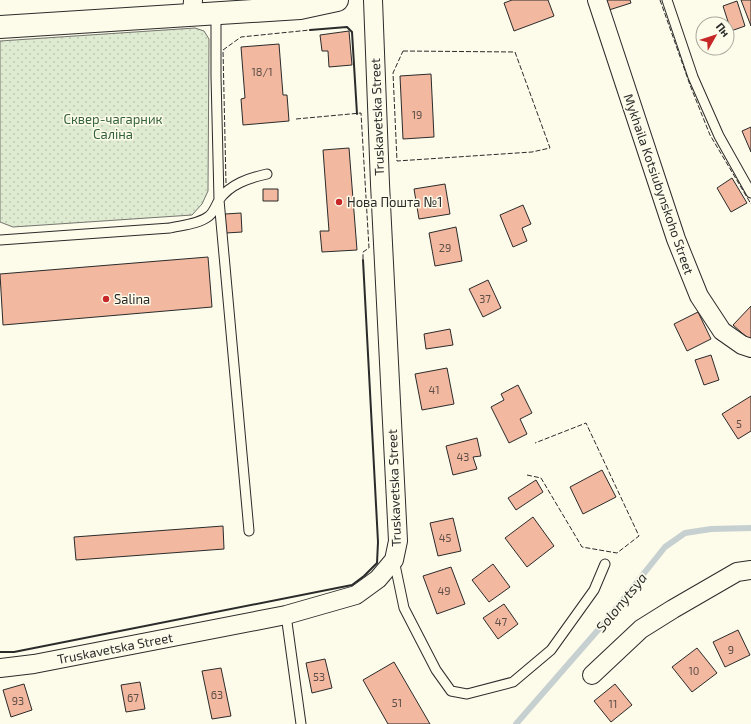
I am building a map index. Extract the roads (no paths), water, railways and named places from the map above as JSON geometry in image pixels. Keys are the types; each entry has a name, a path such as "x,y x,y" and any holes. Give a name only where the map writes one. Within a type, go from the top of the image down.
{"street":[{"path":"0,27 193,8 216,13 300,8 337,0"},
{"name":"Truskavetska Street","path":"0,668 34,664 286,615 356,595 378,579 394,560 398,541 380,184 373,0"},
{"name":"Mykhaila Kotsiubynskoho Street","path":"597,0 676,239 699,296 722,331 742,345 751,348"},
{"path":"592,675 641,629 737,572 751,570"}],"lane":[{"path":"667,0 691,70 716,130 751,193"},
{"path":"216,13 219,200 249,531"},
{"path":"0,240 170,228 197,222 209,216 219,200 236,184 252,177 267,174"},
{"path":"394,560 404,608 436,670 451,691 467,694 513,682 551,650 594,590 605,564"},
{"path":"286,615 301,724"}],"waterway":[{"name":"Solonytsya","path":"516,724 605,622 665,547 685,533 711,529 751,528"}],"place":[{"name":"Нова Пошта №1","path":"339,202"},
{"name":"Salina","path":"106,299"}],"park label":[{"name":"Сквер-чагарник Саліна","path":"113,126"}]}
